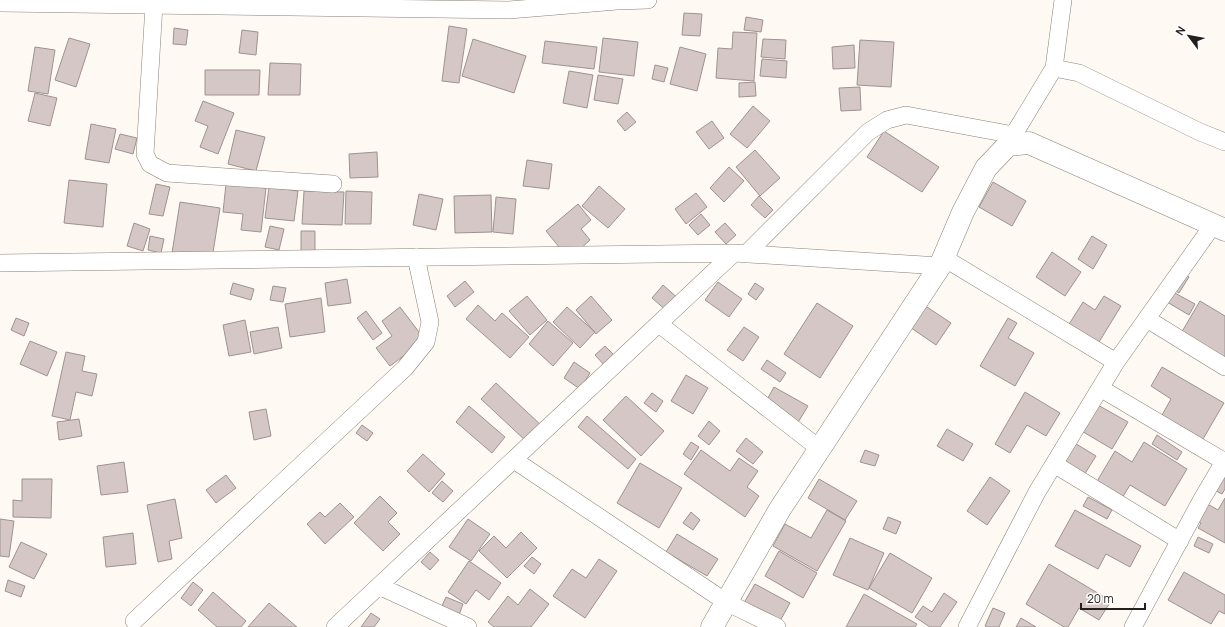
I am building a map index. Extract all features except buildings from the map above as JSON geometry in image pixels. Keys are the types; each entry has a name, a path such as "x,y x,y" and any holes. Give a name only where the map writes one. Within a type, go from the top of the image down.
{"street":[{"path":"0,3 509,10 617,1 648,0"},
{"path":"712,627 780,509 942,262 962,212 986,168 1011,140 1054,68 1063,0"},
{"path":"154,5 145,154 150,164 167,173 333,184"},
{"path":"1054,68 1079,73 1200,132 1225,142"},
{"path":"335,627 659,324 740,254 868,132 887,120 906,115 1029,143 1219,227 1146,319 1116,362 1037,492 968,627"},
{"path":"0,263 740,254 942,262 1116,362"},
{"path":"134,621 405,368 426,342 430,322 416,257"},
{"path":"1146,319 1225,367"},
{"path":"659,324 820,449"},
{"path":"1100,388 1225,461 1133,627"},
{"path":"514,460 726,602 777,627"},
{"path":"1054,464 1180,541"},
{"path":"379,586 468,627"}]}
